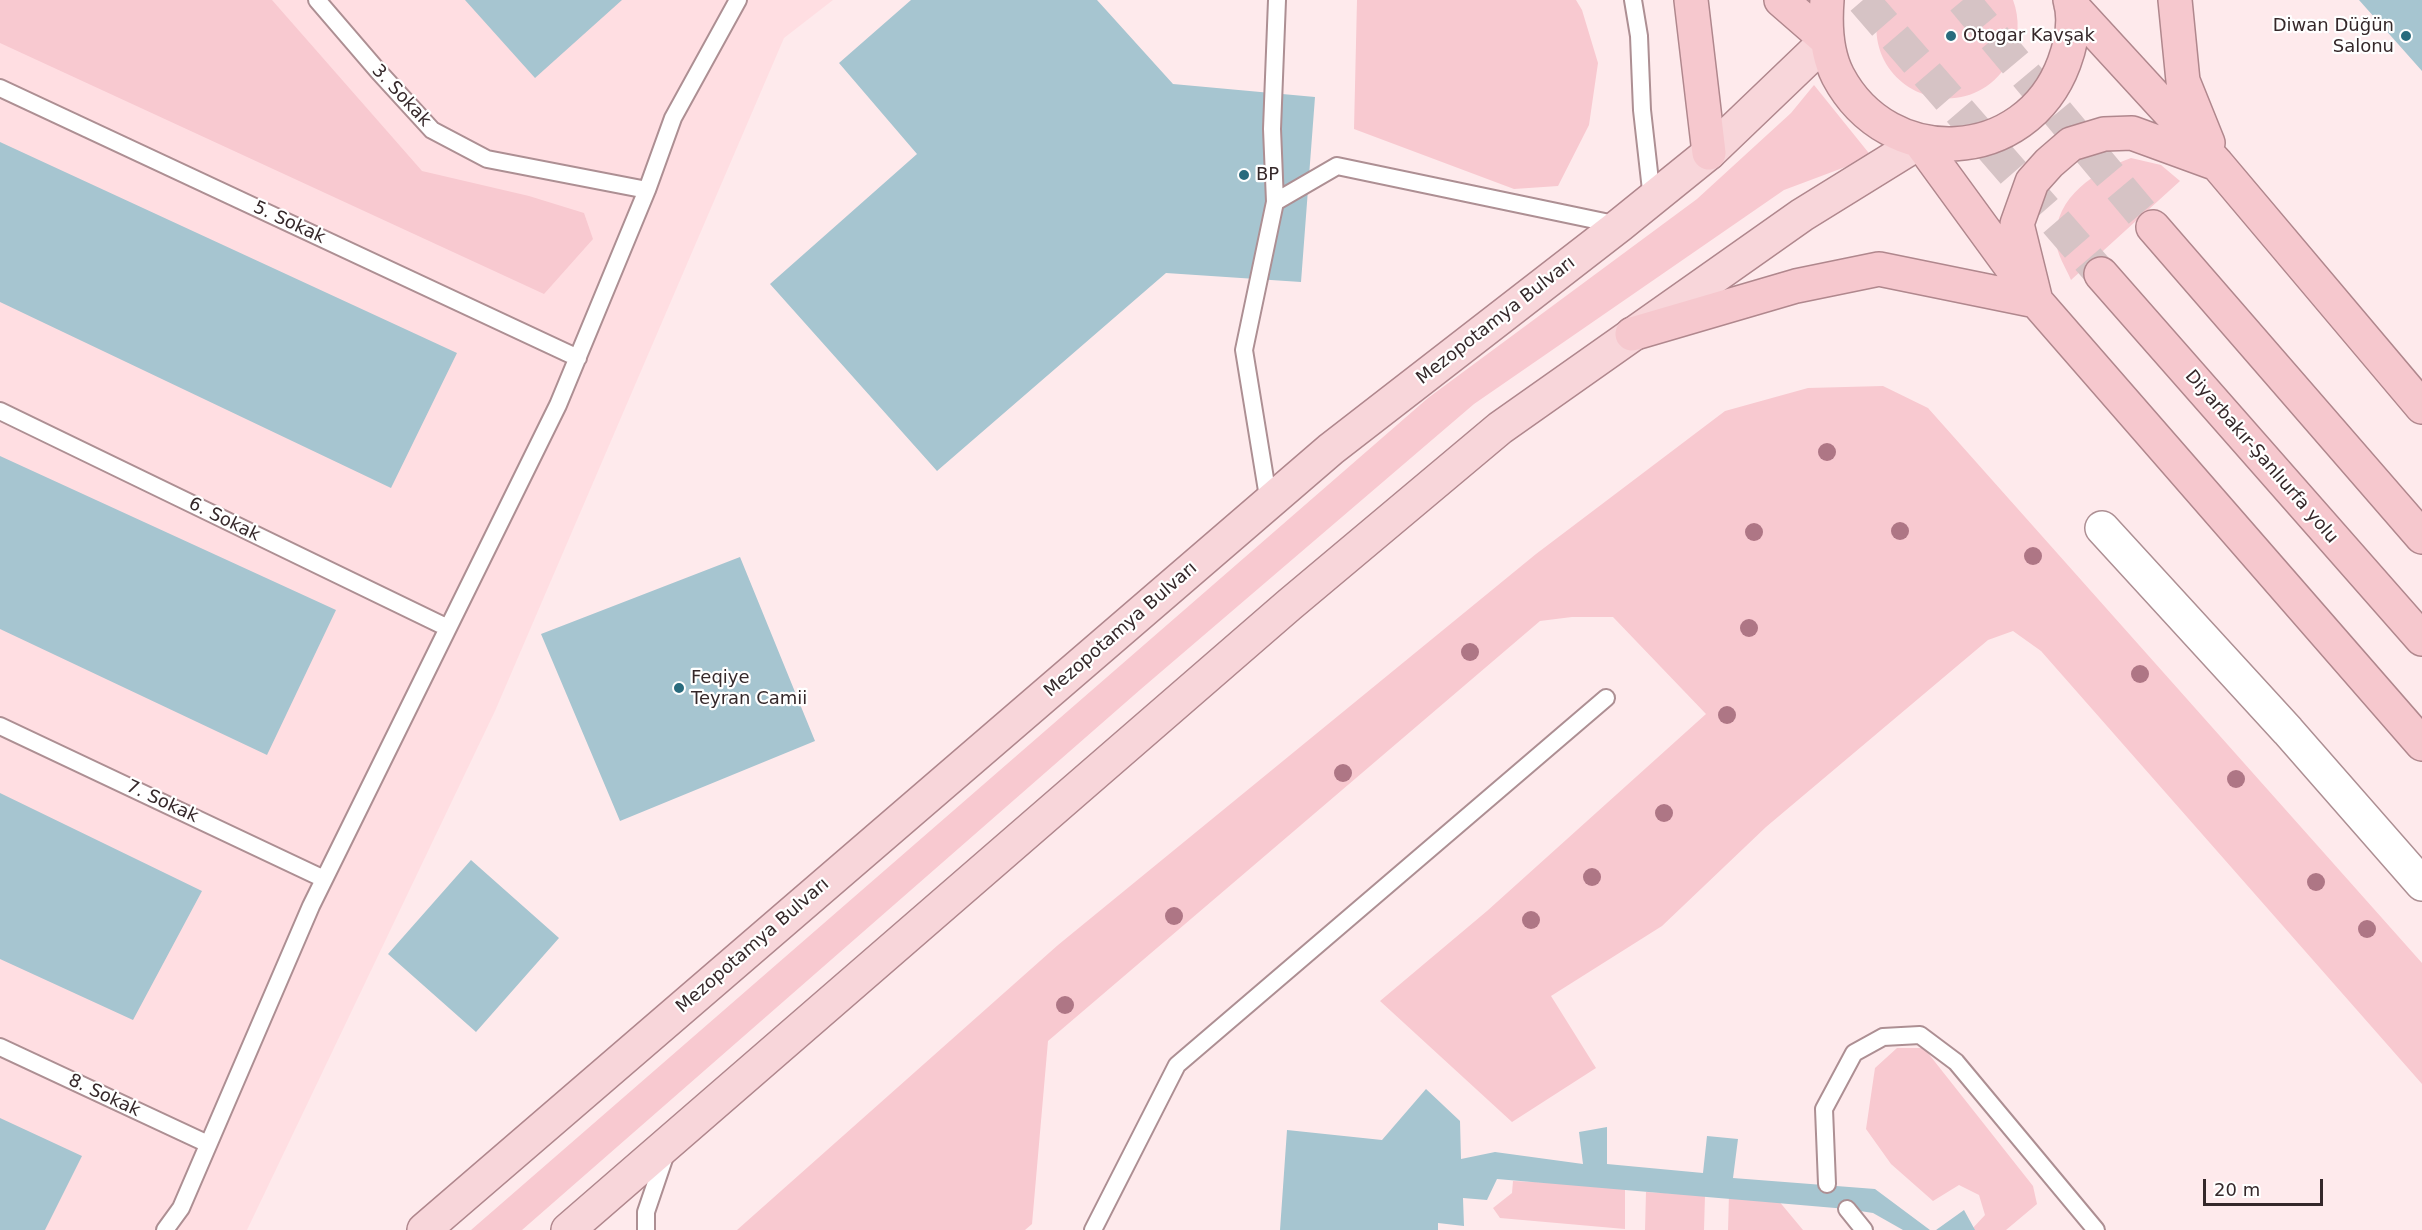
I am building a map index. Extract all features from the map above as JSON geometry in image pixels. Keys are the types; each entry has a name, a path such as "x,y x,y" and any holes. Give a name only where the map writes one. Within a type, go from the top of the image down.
{"highway":[{"path":"1691,0 1708,153"},
{"path":"1781,0 1827,40"},
{"path":"1827,0 1827,40 1838,75 1858,105 1886,129 1920,142 1961,145 1999,135 2032,113 2057,82 2071,45 2071,2"},
{"path":"2175,0 2182,81 2217,164"},
{"path":"2071,2 2217,164 2422,407"},
{"path":"2036,301 2017,224 2032,182 2071,144 2104,134 2132,133 2217,164"},
{"path":"1920,142 2036,301 2422,744"},
{"path":"2153,227 2422,537"},
{"path":"1632,334 1796,286 1879,269 2036,301"},
{"name":"Diyarbakır-Şanlıurfa yolu","path":"2101,274 2422,639"}],"main road":[{"name":"Mezopotamya Bulvarı","path":"424,1230 1331,449 1620,225 1708,153 1827,40"},
{"path":"568,1230 1289,605 1482,443 1802,215 1920,142"}],"street":[{"path":"2102,528 2288,731 2422,884"}],"lane":[{"name":"3. Sokak","path":"317,0 432,130 488,159 647,190"},
{"path":"165,1230 181,1208 324,879 558,405 647,190 674,118 738,0"},
{"path":"1269,502 1244,350 1275,202 1272,129 1277,0"},
{"path":"1633,0 1639,36 1642,110 1652,199"},
{"name":"5. Sokak","path":"0,88 578,358"},
{"path":"1275,202 1338,166 1620,225"},
{"name":"6. Sokak","path":"0,411 448,628"},
{"path":"1093,1230 1177,1065 1606,698"},
{"name":"7. Sokak","path":"0,726 324,879"},
{"path":"1827,1184 1824,1109 1854,1053 1883,1037 1920,1035 1956,1062 2096,1230"},
{"name":"8. Sokak","path":"0,1047 208,1144"},
{"path":"646,1230 646,1212 669,1142"},
{"path":"1847,1209 1864,1230"}],"shaded area":[{"path":"0,0 833,0 784,38 495,711 247,1230 0,1230"},
{"path":"0,0 272,0 422,171 529,196 584,213 593,239 544,294 0,43"},
{"path":"1357,0 1576,0 1582,10 1598,63 1589,125 1558,186 1514,189 1354,129"},
{"path":"1881,0 2013,0 2018,29 2011,58 1992,82 1968,95 1943,98 1919,92 1898,79 1883,58 1876,31"},
{"path":"1814,85 1872,157 1784,190 1474,404 1141,689 522,1230 471,1230 1428,398 1697,199 1791,113"},
{"path":"2131,158 2161,165 2180,181 2071,280 2056,245 2057,225 2062,211 2080,187 2105,170"},
{"path":"1883,386 1928,408 2422,963 2422,1084 2041,651 2013,631 1988,640 1766,827 1662,926 1551,996 1596,1068 1512,1122 1380,1001 1487,911 1706,714 1613,617 1572,617 1540,621 1048,1041 1032,1224 1025,1230 737,1230 1058,945 1536,554 1725,411 1808,388"},
{"path":"1897,1048 1924,1048 2033,1186 2037,1204 2006,1230 1971,1230 1985,1215 1979,1195 1959,1185 1933,1201 1891,1164 1866,1129 1875,1068"},
{"path":"1513,1181 1625,1186 1625,1229 1500,1218 1493,1208 1512,1193"},
{"path":"1646,1192 1705,1195 1704,1230 1645,1230"},
{"path":"1729,1194 1778,1200 1803,1230 1728,1230"}],"building":[{"path":"465,0 622,0 535,78"},
{"path":"911,0 1097,0 1173,84 1315,97 1301,282 1166,273 937,471 770,284 917,154 839,63"},
{"name":"Diwan Düğün Salonu","path":"2359,0 2422,0 2422,71"},
{"path":"0,142 457,353 391,488 0,302"},
{"path":"0,456 336,610 267,755 0,629"},
{"name":"Feqiye Teyran Camii","path":"740,557 815,741 620,821 541,634"},
{"path":"0,793 202,891 133,1020 0,959"},
{"path":"471,860 559,938 476,1032 388,954"},
{"path":"1426,1089 1460,1121 1461,1159 1495,1152 1583,1164 1579,1132 1607,1127 1607,1164 1703,1173 1707,1136 1738,1139 1733,1178 1875,1189 1930,1230 1903,1230 1873,1213 1847,1209 1497,1179 1487,1200 1463,1198 1464,1226 1438,1223 1438,1230 1280,1230 1287,1130 1382,1140"},
{"path":"0,1118 82,1156 45,1230 0,1230"},
{"path":"1964,1210 1975,1230 1936,1230"}],"tunnel":[{"path":"1863,0 2101,274"},
{"path":"1963,0 2153,227"}],"place":[{"name":"Otogar Kavşak","path":"1951,36"},
{"name":"Diwan Düğün Salonu","path":"2406,36"},
{"name":"BP","path":"1244,175"},
{"name":"Feqiye Teyran Camii","path":"679,688"}]}
